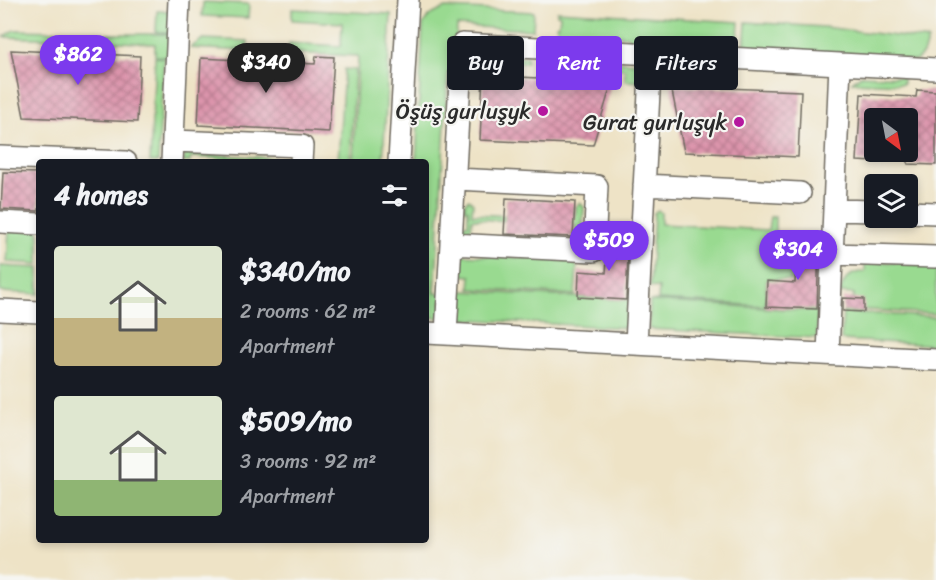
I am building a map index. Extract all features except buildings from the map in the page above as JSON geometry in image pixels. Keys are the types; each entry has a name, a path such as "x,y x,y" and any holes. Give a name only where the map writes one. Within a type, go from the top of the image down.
{"lane":[{"path":"172,159 179,0"},
{"path":"399,159 408,0"},
{"path":"634,53 462,44 451,244 436,334 936,360"},
{"path":"738,59 936,69"},
{"path":"828,354 840,64"},
{"path":"636,344 649,90"},
{"path":"173,141 302,146 301,159"},
{"path":"0,157 50,159"},
{"path":"451,244 594,251 597,186 455,179"},
{"path":"644,185 800,193"},
{"path":"834,210 864,212"},
{"path":"918,212 936,213"},
{"path":"0,222 36,224"},
{"path":"832,254 936,257"},
{"path":"0,310 36,312"}],"green space":[{"path":"203,2 249,4 248,18 202,16"},
{"path":"445,8 534,12 533,30 457,26 456,36 447,36 447,89 435,293 442,294 441,318 429,317 429,159 416,159 423,25 429,16"},
{"path":"292,9 391,14 383,159 353,159 358,56 288,53 289,43 341,46 342,23 292,20"},
{"path":"157,11 172,11 171,33 156,32"},
{"path":"557,11 739,22 738,38 738,36 634,36 634,49 628,49 628,36 558,31 556,25 559,25 560,15"},
{"path":"746,22 824,27 928,40 923,54 916,61 744,55"},
{"path":"14,30 58,31 57,39 4,37"},
{"path":"102,34 171,34 170,57 155,56 155,44 102,41"},
{"path":"203,39 248,41 247,51 190,48"},
{"path":"155,57 164,58 158,159 150,159"},
{"path":"622,62 634,63 634,82 625,81 625,69 622,69"},
{"path":"344,69 355,70 350,159 338,159"},
{"path":"861,75 903,77 903,84 852,82"},
{"path":"186,153 275,158 191,157 191,159 184,159"},
{"path":"469,199 473,203 472,214 575,219 576,207 580,203 584,207 582,235 576,237 575,224 472,219 471,230 467,234 463,230 464,224 468,224 468,209 465,209 465,202"},
{"path":"658,210 661,213 661,224 768,230 770,217 775,217 775,240 794,241 792,280 767,279 765,306 658,300 659,288 650,287 654,213"},
{"path":"9,229 36,230 36,264 7,262"},
{"path":"463,255 574,260 577,267 575,295 470,289 471,276 460,275"},
{"path":"865,261 936,265 936,314 853,309 854,294 840,293 848,277 855,273 865,272"},
{"path":"0,266 36,268 36,294 0,292"},
{"path":"461,291 631,300 629,328 459,319"},
{"path":"650,301 818,311 817,338 649,329"},
{"path":"843,312 936,317 936,345 841,340"}],"place":[{"name":"Öşüş gurluşyk","path":"543,111"},
{"name":"Gurat gurluşyk","path":"739,122"}]}
